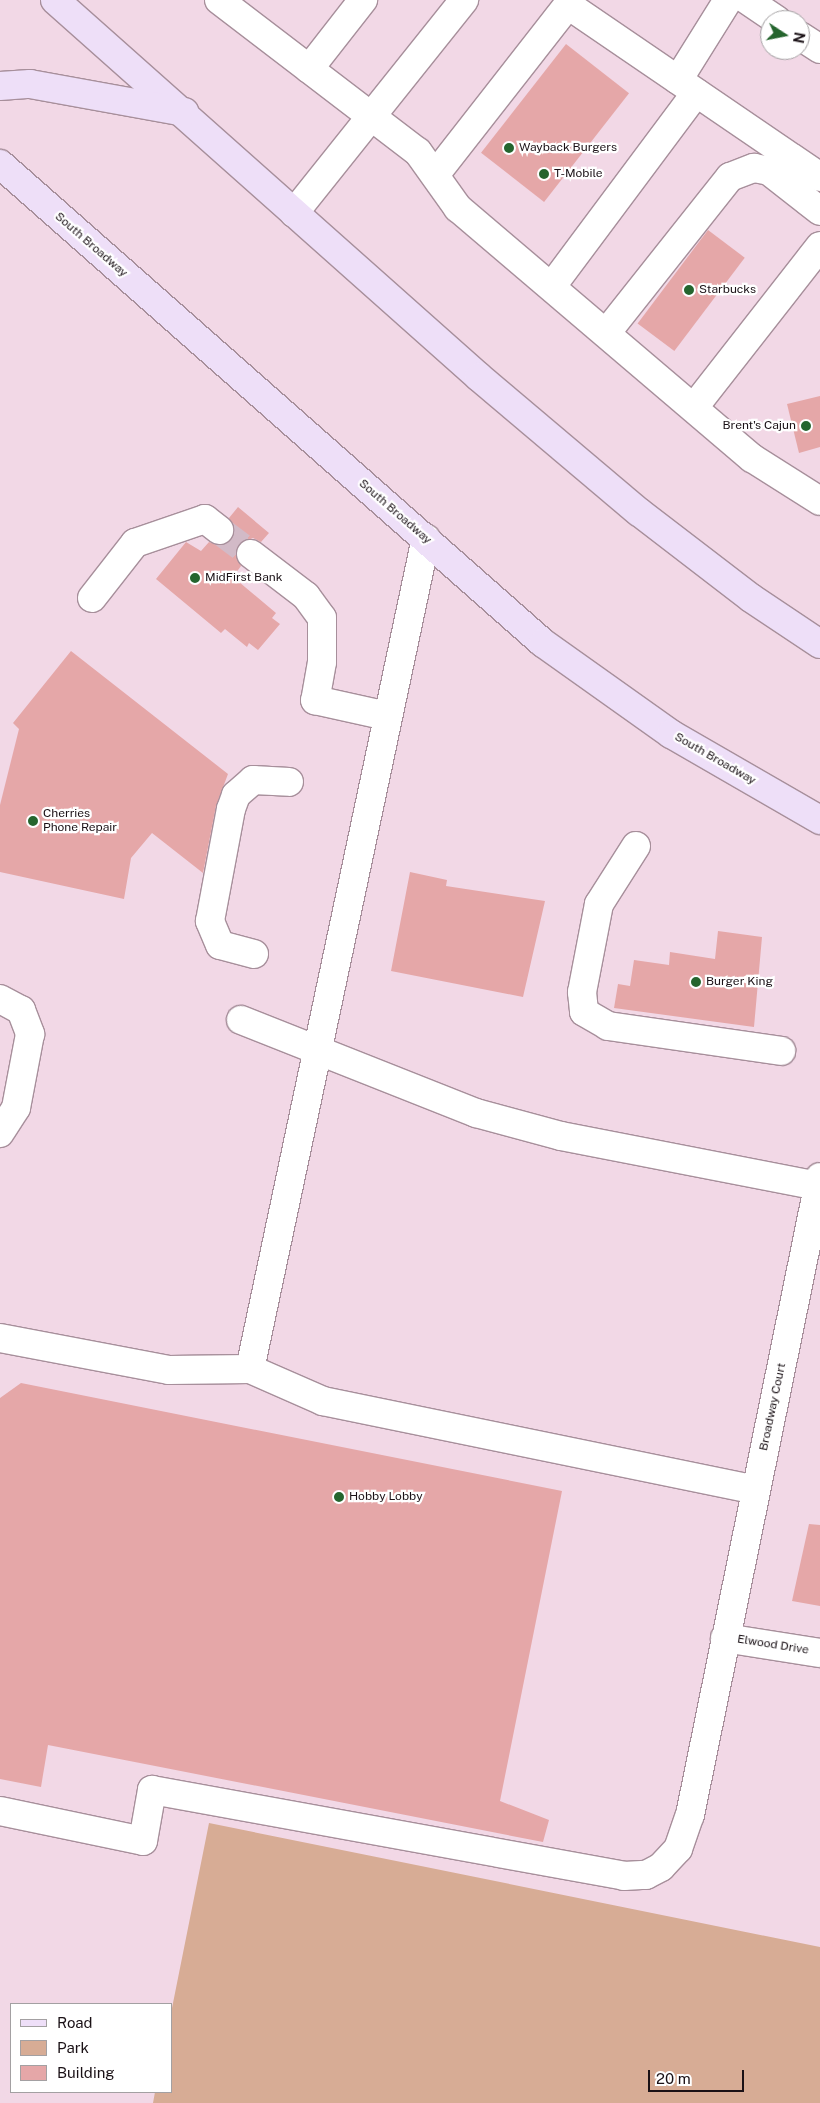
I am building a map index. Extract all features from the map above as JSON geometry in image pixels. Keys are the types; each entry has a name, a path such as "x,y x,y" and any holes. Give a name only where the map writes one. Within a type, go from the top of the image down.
{"main road":[{"path":"55,0 184,112 294,213 639,512 751,598 820,644"},
{"path":"0,86 30,84 184,112"},
{"name":"South Broadway","path":"0,164 559,654 671,734 820,820"}],"street":[{"path":"309,69 363,0"},
{"path":"294,213 464,0"},
{"path":"552,286 687,86 728,0"},
{"path":"747,0 762,10"},
{"path":"228,3 309,69 418,152 458,208 695,406 752,458 820,501"},
{"path":"435,175 568,5 820,177"},
{"path":"607,332 730,177 754,168 769,171 820,211"},
{"path":"695,406 820,246"},
{"path":"92,598 135,543 205,519 219,530"},
{"path":"250,1369 316,1049 426,538"},
{"path":"251,554 306,596 322,618 322,662 315,700 387,716"},
{"path":"254,954 220,945 211,930 231,809 236,795 253,780 290,782"},
{"path":"636,846 599,904 582,992 584,1012 608,1026 781,1051"},
{"path":"0,1000 7,1006 16,1026 0,1104"},
{"path":"0,1000 21,1010 30,1034 16,1108 0,1133"},
{"path":"240,1020 316,1049 389,1082 485,1116 560,1136 819,1181"},
{"name":"Broadway Court","path":"0,1810 143,1841 152,1790 624,1876 646,1876 671,1858 684,1837 755,1490 810,1282 819,1181"},
{"path":"0,1338 169,1370 250,1369 323,1401 755,1490"},
{"name":"Elwood Drive","path":"725,1638 820,1653"}],"green space":[{"path":"209,1823 820,1947 820,2103 153,2103 155,2093 172,2093 172,2008"}],"building":[{"path":"566,44 629,93 544,202 481,153"},
{"name":"Starbucks","path":"708,230 745,258 674,351 638,323"},
{"name":"Brent's Cajun","path":"820,396 820,447 799,453 787,404"},
{"name":"MidFirst Bank","path":"238,507 269,533 261,542 253,538 239,544 236,552 241,566 233,577 276,613 272,618 280,624 258,650 249,643 247,647 225,629 221,633 156,579 186,542 201,551 209,542 217,545 231,540 234,532 229,518"},
{"path":"71,651 228,774 216,806 203,873 152,833 131,858 124,899 0,872 0,805 19,729 13,723"},
{"path":"410,872 447,880 446,886 545,901 523,997 391,971"},
{"name":"Burger King","path":"718,931 762,937 754,1027 614,1008 618,984 630,986 634,960 669,965 670,952 715,959"},
{"path":"21,1383 562,1491 500,1801 549,1820 543,1842 48,1745 41,1787 0,1779 0,1398"},
{"path":"809,1524 820,1525 820,1606 792,1601"}],"tunnel":[{"path":"219,530 251,554"}],"place":[{"name":"Wayback Burgers","path":"509,148"},
{"name":"T-Mobile","path":"544,174"},
{"name":"Starbucks","path":"689,290"},
{"name":"Brent's Cajun","path":"806,426"},
{"name":"MidFirst Bank","path":"195,578"},
{"name":"Cherries Phone Repair","path":"33,821"},
{"name":"Burger King","path":"696,982"},
{"name":"Hobby Lobby","path":"339,1497"}]}
